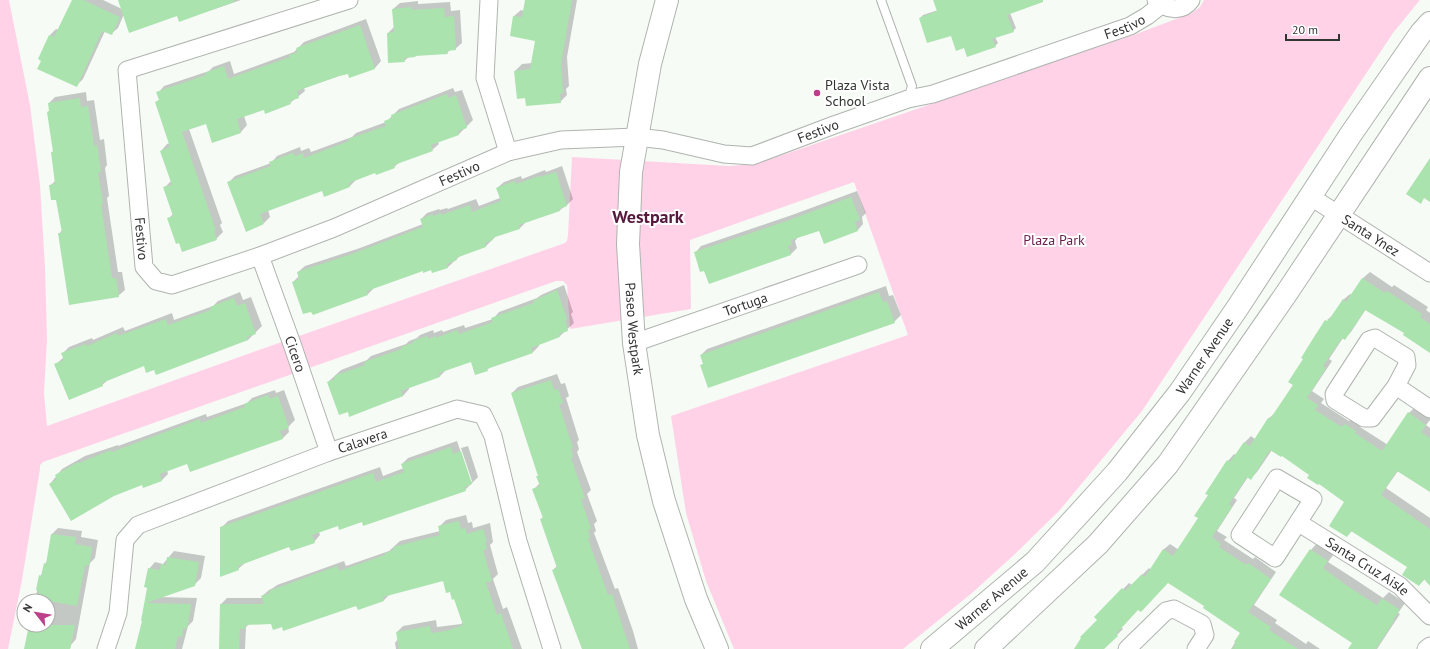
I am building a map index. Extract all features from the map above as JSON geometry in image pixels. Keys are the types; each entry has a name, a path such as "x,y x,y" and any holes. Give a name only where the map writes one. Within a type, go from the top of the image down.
{"street":[{"name":"Festivo","path":"349,0 127,70 144,267 156,281 172,285 260,256 334,228 508,152 562,140 636,137 663,140 724,154 752,156 908,99 933,94 1130,26 1147,16 1159,3 1168,8 1176,9 1183,7 1191,0"},
{"path":"489,0 485,78 508,152"},
{"name":"Paseo Westpark","path":"667,0 650,64 631,172 628,244 634,343 648,435 664,501 696,599 717,649"},
{"name":"Warner Avenue","path":"932,649 1035,562 1117,472 1180,392 1311,197 1350,134 1430,23"},
{"path":"986,649 1098,544 1168,464 1286,294 1430,78"},
{"name":"Santa Ynez","path":"1311,197 1430,274"},
{"name":"Cicero","path":"260,256 329,452"},
{"name":"Tortuga","path":"634,343 858,265"},
{"path":"1375,338 1406,357 1407,365 1396,386 1372,418 1364,418 1335,400 1334,394 1369,340 1375,338"},
{"path":"1396,386 1430,409"},
{"name":"Calavera","path":"106,649 118,613 125,540 138,525 329,452 457,409 483,415 493,436 518,541 552,649"},
{"path":"1277,478 1313,499 1299,523 1275,558 1240,535 1277,478"},
{"name":"Santa Cruz Aisle","path":"1299,523 1400,586 1430,616"},
{"path":"1127,649 1166,611 1174,609 1202,624 1205,635 1196,649"},
{"path":"1426,649 1430,646"}],"lane":[{"path":"881,0 912,86 908,99"}],"green space":[{"name":"Plaza Park","path":"0,0 9,0 30,105 40,185 45,267 47,339 44,393 47,426 565,243 568,235 572,157 729,166 756,164 1136,34 1192,13 1200,7 1204,0 1420,0 1393,33 1142,411 1059,511 972,593 903,649 734,649 706,581 686,513 671,416 908,335 854,182 690,240 691,309 570,329 567,285 563,281 556,281 43,462 40,465 19,593 16,593 16,610 8,649 0,649"}],"building":[{"path":"72,0 83,0 120,17 112,35 102,31 77,87 37,69 41,61 38,59 49,35 54,37"},
{"path":"118,0 234,0 234,2 179,22 177,16 129,33"},
{"path":"525,0 572,0 561,64 563,93 560,94 561,103 526,106 525,98 517,99 514,71 530,69 535,41 510,36 513,16 522,17"},
{"path":"933,0 1043,0 1043,2 1007,15 1014,32 992,39 996,47 967,57 964,48 956,51 951,36 927,43 919,18 937,11"},
{"path":"412,7 412,10 444,8 445,17 454,16 456,50 447,51 448,54 415,56 416,57 404,58 405,62 388,63 387,33 394,32 392,9"},
{"path":"360,25 375,69 349,78 348,74 339,76 297,91 299,98 290,101 291,104 265,114 264,110 237,119 241,133 212,143 206,124 182,132 216,231 214,231 217,240 182,252 179,243 176,244 167,218 173,216 163,187 172,185 160,151 170,147 155,102 159,100 156,92 206,75 205,73 224,66 228,79 290,57 289,55 298,52 296,48"},
{"path":"447,94 448,98 456,95 467,128 458,131 459,135 431,145 433,151 394,165 395,168 376,175 375,173 349,183 350,187 324,197 322,191 260,214 264,224 246,232 227,182 271,166 269,162 293,153 295,156 303,153 304,158 349,141 348,139 386,126 384,121 392,118 391,115"},
{"path":"80,98 81,107 88,106 94,146 97,145 101,172 98,173 103,204 101,204 112,278 116,278 119,297 69,305 58,233 62,233 56,200 51,200 49,185 55,184 51,152 53,152 47,112 49,111 48,103"},
{"path":"1430,158 1430,202 1424,198 1421,204 1406,194"},
{"path":"556,172 567,206 559,209 560,211 519,225 520,229 492,238 493,240 485,243 486,247 456,258 457,260 447,264 448,268 432,273 431,270 423,273 423,271 367,291 368,295 313,315 311,312 303,314 292,282 299,279 297,272 352,254 423,227 420,219 433,214 433,216 441,213 441,215 470,205 472,212 501,201 496,188 515,181 516,184"},
{"path":"851,197 860,220 855,222 858,231 824,244 819,231 791,240 792,245 788,246 791,255 709,284 704,271 700,272 694,252 784,222"},
{"path":"1362,278 1385,293 1387,291 1422,314 1420,317 1430,324 1430,353 1403,335 1404,333 1365,310 1345,340 1342,338 1323,366 1326,368 1307,398 1318,405 1315,410 1342,427 1345,424 1356,431 1355,433 1382,451 1408,412 1426,425 1421,432 1430,438 1430,492 1397,471 1381,495 1430,529 1430,586 1424,579 1419,586 1402,575 1407,567 1351,531 1347,537 1329,526 1344,502 1319,484 1318,485 1307,478 1309,475 1282,456 1281,457 1270,450 1251,480 1247,477 1229,504 1232,507 1212,537 1221,544 1219,547 1246,565 1248,563 1271,579 1248,612 1271,627 1269,630 1298,649 1232,649 1236,643 1234,642 1240,633 1203,608 1204,606 1168,583 1141,612 1138,610 1116,634 1118,636 1104,649 1074,649 1081,638 1080,637 1097,620 1094,617 1122,588 1125,591 1142,574 1145,577 1163,549 1173,556 1198,518 1194,516 1208,495 1205,494 1227,460 1230,462 1244,442 1250,446 1268,418 1270,419 1293,385 1288,382 1325,320 1328,321 1343,299 1346,302"},
{"path":"557,290 567,319 565,320 568,331 559,334 560,337 531,348 533,353 487,369 488,371 475,375 471,362 439,373 440,377 401,391 403,396 349,417 348,412 339,415 327,382 335,379 334,376 365,365 364,362 402,349 401,347 427,336 428,339 436,336 436,338 457,330 459,334 493,322 491,318 534,303 533,301"},
{"path":"879,292 883,302 887,301 895,323 708,388 700,365 703,364 700,355"},
{"path":"234,298 237,306 245,303 256,334 247,337 248,340 156,375 154,370 146,373 144,366 102,383 103,386 69,400 54,364 64,360 61,353 86,344 87,346 117,333 118,336 166,319 168,325 211,310 210,307"},
{"path":"551,380 554,390 558,389 563,403 559,404 573,448 571,448 573,457 571,458 585,498 581,499 591,529 588,530 590,538 588,539 608,595 612,594 630,649 582,649 552,570 557,568 540,519 543,518 532,489 540,486 536,476 538,476 511,393"},
{"path":"268,395 270,399 278,396 289,428 280,431 283,439 190,472 187,464 160,474 162,481 143,488 142,485 114,496 71,521 49,484 57,479 55,475 78,462 79,463 111,450 112,452 200,419 201,423 245,407 244,404"},
{"path":"451,447 453,454 461,451 472,484 465,487 466,491 363,526 362,522 339,530 338,526 312,535 315,543 291,551 289,547 238,566 239,570 220,577 220,527 373,473 376,482 404,472 401,464"},
{"path":"459,521 461,529 465,528 467,534 483,529 487,542 485,542 487,549 483,550 492,581 486,583 497,615 501,613 513,649 399,649 396,632 430,626 431,633 446,631 463,625 454,599 452,600 450,592 446,593 443,581 383,597 384,601 358,610 356,606 283,631 282,627 273,630 271,624 246,625 245,629 240,629 239,649 219,649 220,604 264,604 261,596 270,593 269,591 337,566 339,571 385,555 385,553 394,550 393,547 440,535 438,526"},
{"path":"51,534 76,537 75,544 92,547 89,566 85,565 77,606 56,602 56,593 39,593 39,591 36,590 39,575 41,576 44,563 46,564"},
{"path":"1310,549 1328,561 1323,568 1346,585 1377,605 1382,598 1400,610 1376,649 1348,649 1352,643 1279,595"},
{"path":"167,557 199,562 195,586 146,603 191,604 187,629 183,628 182,637 178,636 175,649 135,649 142,621 147,588 144,587 148,568 160,570 161,564 166,565"},
{"path":"56,625 75,625 70,649 24,649 27,633 56,633"}],"place":[{"name":"Plaza Vista School","path":"817,93"}],"district":[{"name":"Westpark","path":"648,216"}]}
